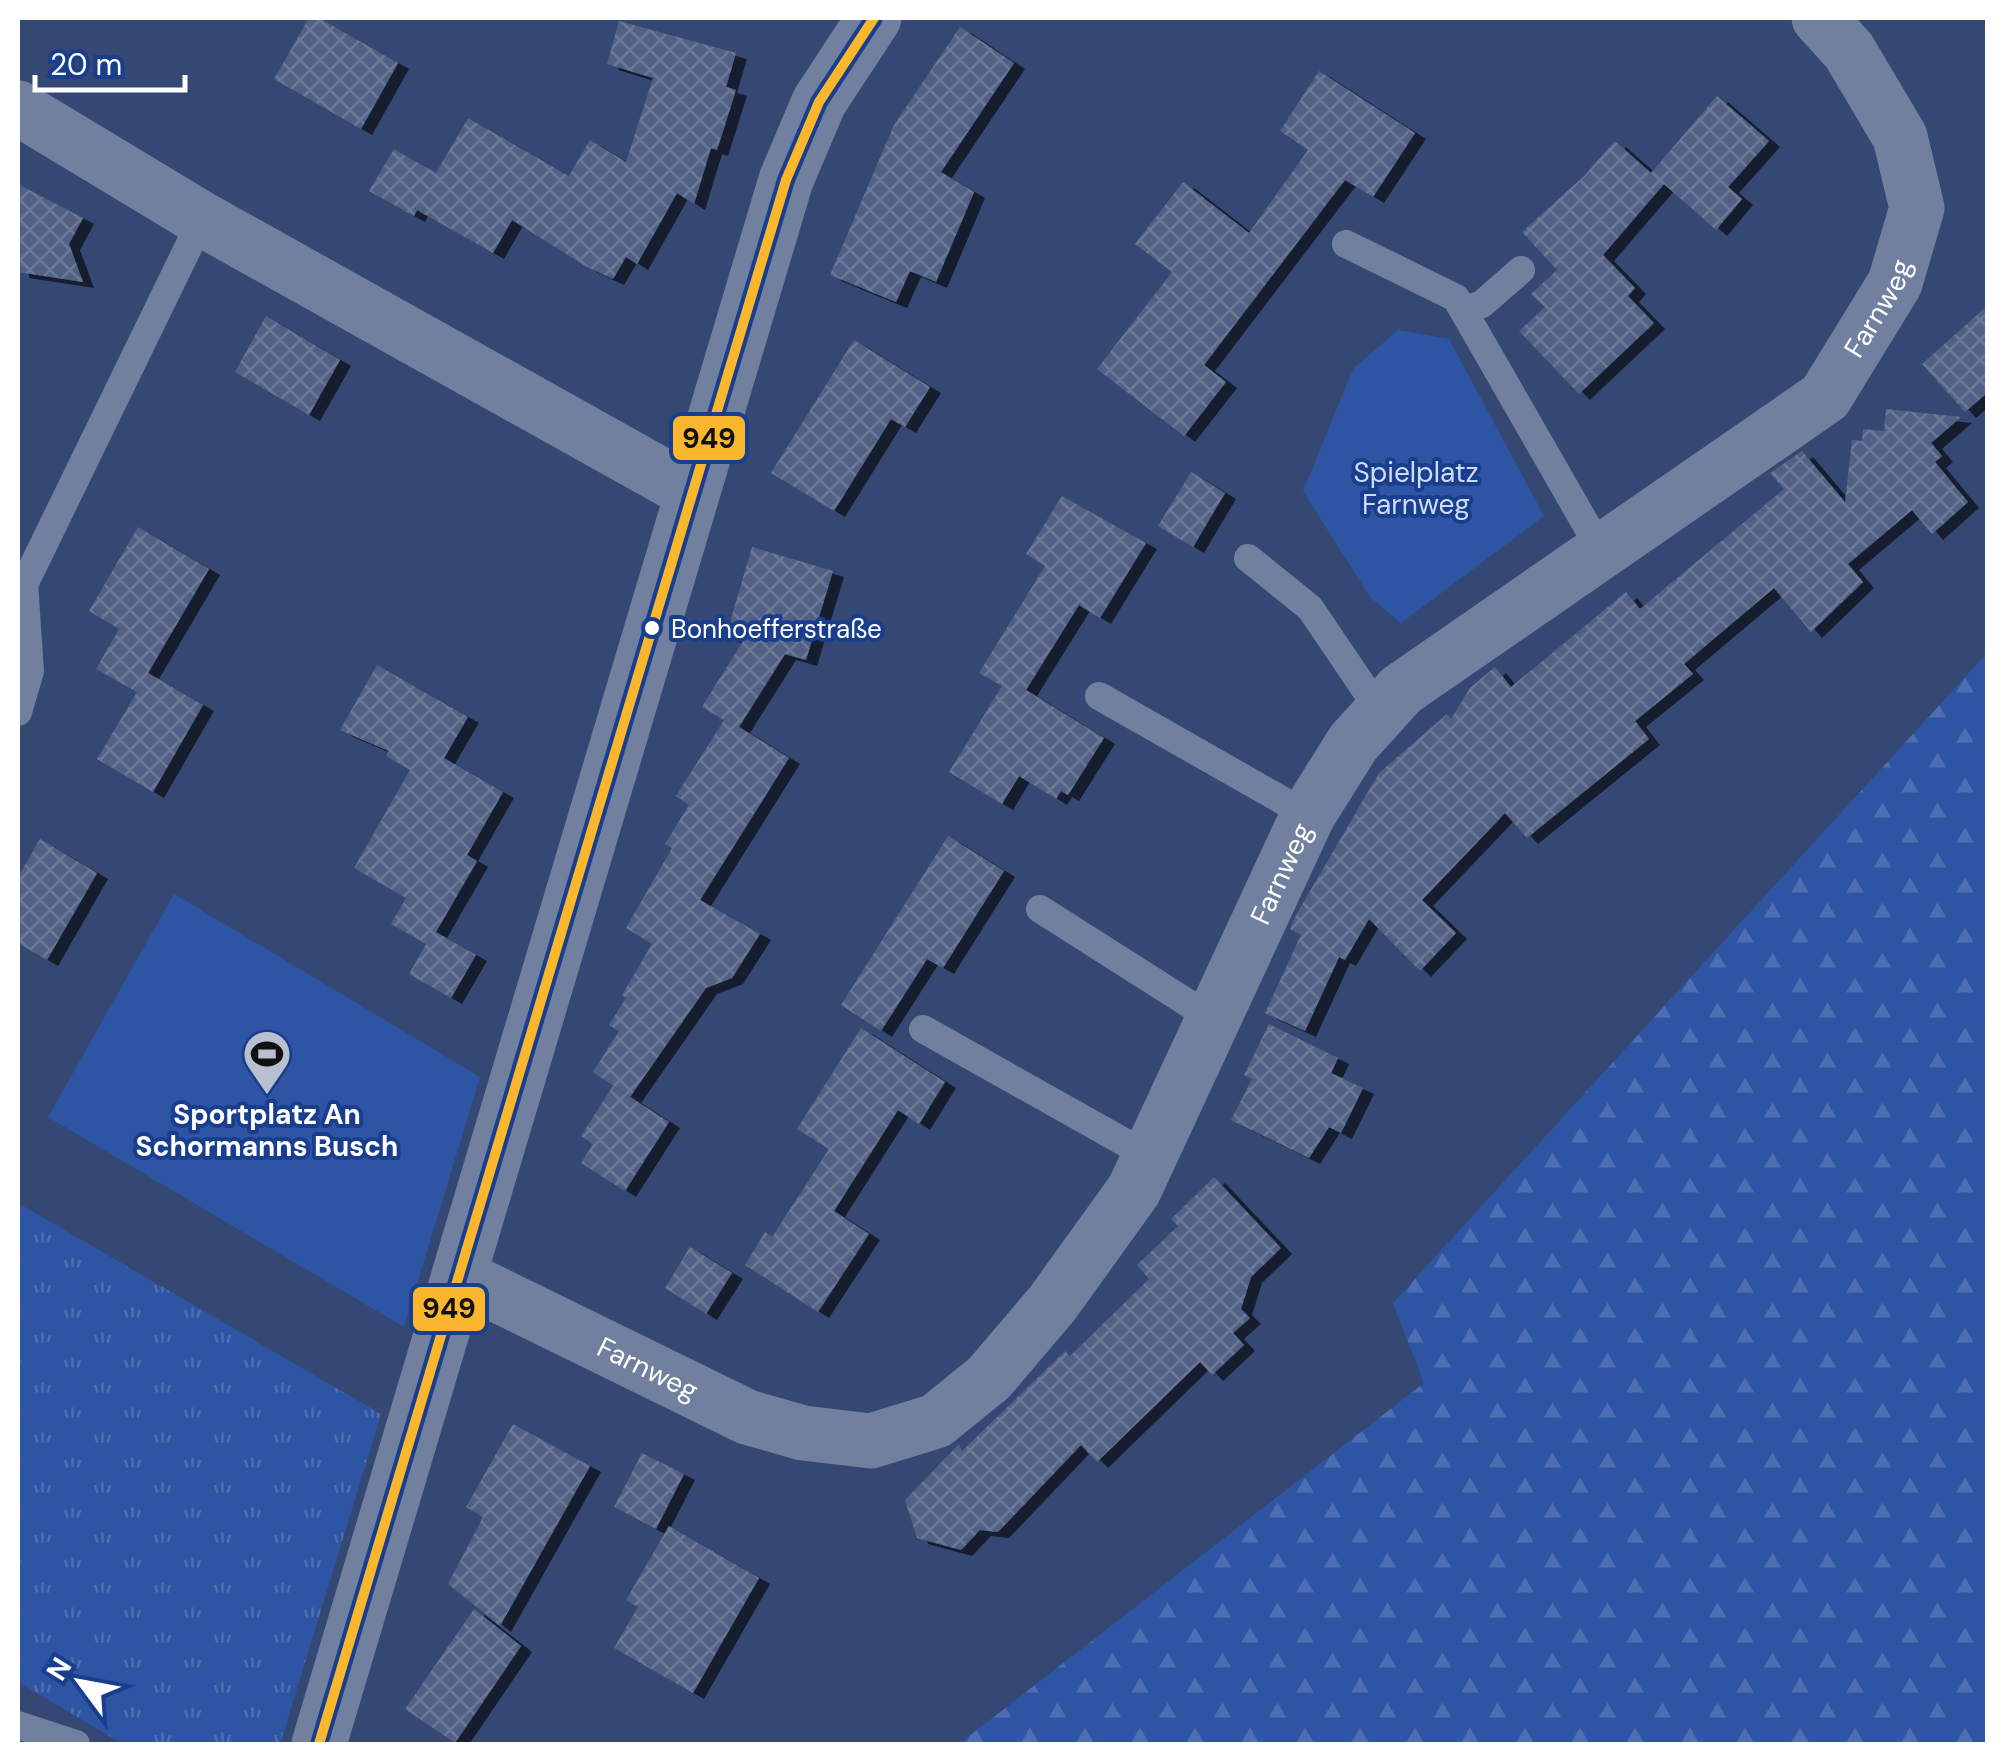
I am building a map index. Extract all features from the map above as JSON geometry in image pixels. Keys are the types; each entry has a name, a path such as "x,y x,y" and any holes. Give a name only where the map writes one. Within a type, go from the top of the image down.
{"street":[{"path":"319,1744 786,180 819,102 874,18"},
{"name":"Farnweg","path":"461,1277 747,1417 803,1433 871,1442 936,1421 989,1378 1062,1290 1134,1190 1308,815 1353,743 1401,690 1825,397 1895,282 1917,208 1900,136 1849,51 1819,18"},
{"path":"18,108 202,219 691,492"}],"lane":[{"path":"18,712 30,671 19,593 202,219"},
{"path":"1346,244 1456,298 1602,554"},
{"path":"1464,311 1482,304 1520,270"},
{"path":"1248,558 1310,608 1381,712"},
{"path":"1100,696 1308,815"},
{"path":"1040,910 1214,1019"},
{"path":"923,1029 1149,1156"},
{"path":"18,1725 75,1744"}],"green space":[{"name":"Spielplatz Farnweg","path":"1398,330 1449,339 1544,516 1401,623 1370,597 1303,491 1353,369"},
{"path":"1987,653 1987,1744 959,1744 1424,1383 1393,1303"},
{"name":"Sportplatz An Schormanns Busch","path":"174,894 480,1077 404,1327 48,1117"},
{"path":"18,1203 381,1414 280,1744 123,1744 18,1682"}],"building":[{"path":"309,18 319,18 398,63 361,129 274,79"},
{"path":"619,21 736,53 726,87 736,90 717,150 711,148 694,204 677,193 637,264 626,257 613,279 512,220 493,253 417,210 414,216 369,191 394,149 436,173 468,118 569,176 590,140 626,162 653,78 607,64"},
{"path":"960,27 1014,63 941,172 974,192 936,282 910,271 896,302 830,275 894,125"},
{"path":"1319,71 1415,133 1373,197 1345,180 1204,365 1226,382 1184,436 1097,369 1172,272 1135,244 1183,182 1249,233 1308,150 1280,131"},
{"path":"1717,96 1769,141 1728,187 1742,199 1716,230 1664,184 1603,255 1635,288 1628,296 1654,323 1579,394 1519,331 1545,307 1531,294 1557,270 1522,232 1584,176 1615,141 1651,173"},
{"path":"18,184 83,218 69,244 83,282 18,272"},
{"path":"1988,305 1988,392 1965,412 1922,364"},
{"path":"266,316 340,360 309,415 235,372"},
{"path":"854,340 930,387 905,427 891,419 834,511 771,473"},
{"path":"1886,409 1961,417 1931,443 1942,456 1935,462 1968,502 1932,534 1912,510 1848,564 1863,582 1811,632 1774,588 1684,664 1693,674 1635,721 1649,739 1527,838 1505,813 1422,900 1456,933 1420,971 1369,919 1345,960 1339,957 1305,1031 1265,1013 1301,935 1290,929 1296,915 1379,773 1447,714 1451,719 1470,688 1495,667 1511,687 1626,592 1640,609 1784,489 1770,473 1802,451 1845,502 1852,440 1862,441 1863,429 1884,431"},
{"path":"1191,472 1225,493 1193,547 1158,526"},
{"path":"1062,496 1146,543 1100,618 1079,605 1026,690 1104,738 1068,795 1061,791 1056,799 1019,776 1002,804 949,772 1002,686 979,673 1045,566 1026,554"},
{"path":"138,527 209,569 148,673 203,705 153,792 97,759 137,692 96,669 119,629 89,611"},
{"path":"752,547 833,571 806,660 785,654 739,727 789,758 700,900 760,934 732,978 706,988 630,1097 593,1072 619,1031 609,1025 652,944 626,928 672,848 665,844 689,805 676,796 724,720 702,707 743,641 726,636"},
{"path":"377,665 468,717 444,758 503,792 467,855 477,861 436,932 476,955 451,998 409,974 426,944 391,924 406,898 354,868 410,770 386,756 389,751 340,730"},
{"path":"948,836 1004,871 943,968 927,959 881,1031 841,1005"},
{"path":"40,839 97,873 47,960 18,943 18,877"},
{"path":"1269,1024 1338,1058 1331,1073 1363,1088 1341,1133 1329,1127 1309,1158 1231,1120 1252,1079 1244,1075"},
{"path":"861,1028 945,1082 919,1124 898,1110 834,1211 869,1234 818,1312 745,1265 765,1232 772,1237 829,1149 797,1129"},
{"path":"613,1086 669,1122 625,1191 581,1163 593,1144 581,1136"},
{"path":"1214,1177 1281,1248 1251,1277 1241,1309 1250,1318 1233,1333 1244,1345 1212,1375 1200,1362 1097,1462 1081,1445 998,1532 980,1530 961,1550 917,1538 905,1500 959,1444 962,1451 1065,1351 1070,1356 1149,1279 1137,1265 1178,1226 1171,1219"},
{"path":"690,1247 732,1273 706,1314 665,1288"},
{"path":"513,1424 590,1466 500,1626 448,1584 483,1517 466,1507"},
{"path":"642,1453 684,1474 656,1529 614,1507"},
{"path":"669,1526 759,1578 693,1693 614,1648 638,1607 626,1600"},
{"path":"474,1609 521,1646 455,1743 405,1709"}],"transit line":[{"name":"949","path":"319,1744 786,180 819,102 874,18"}],"place":[{"name":"Bonhoefferstraße","path":"652,628"},
{"name":"Sportplatz An Schormanns Busch","path":"267,1096"}]}
